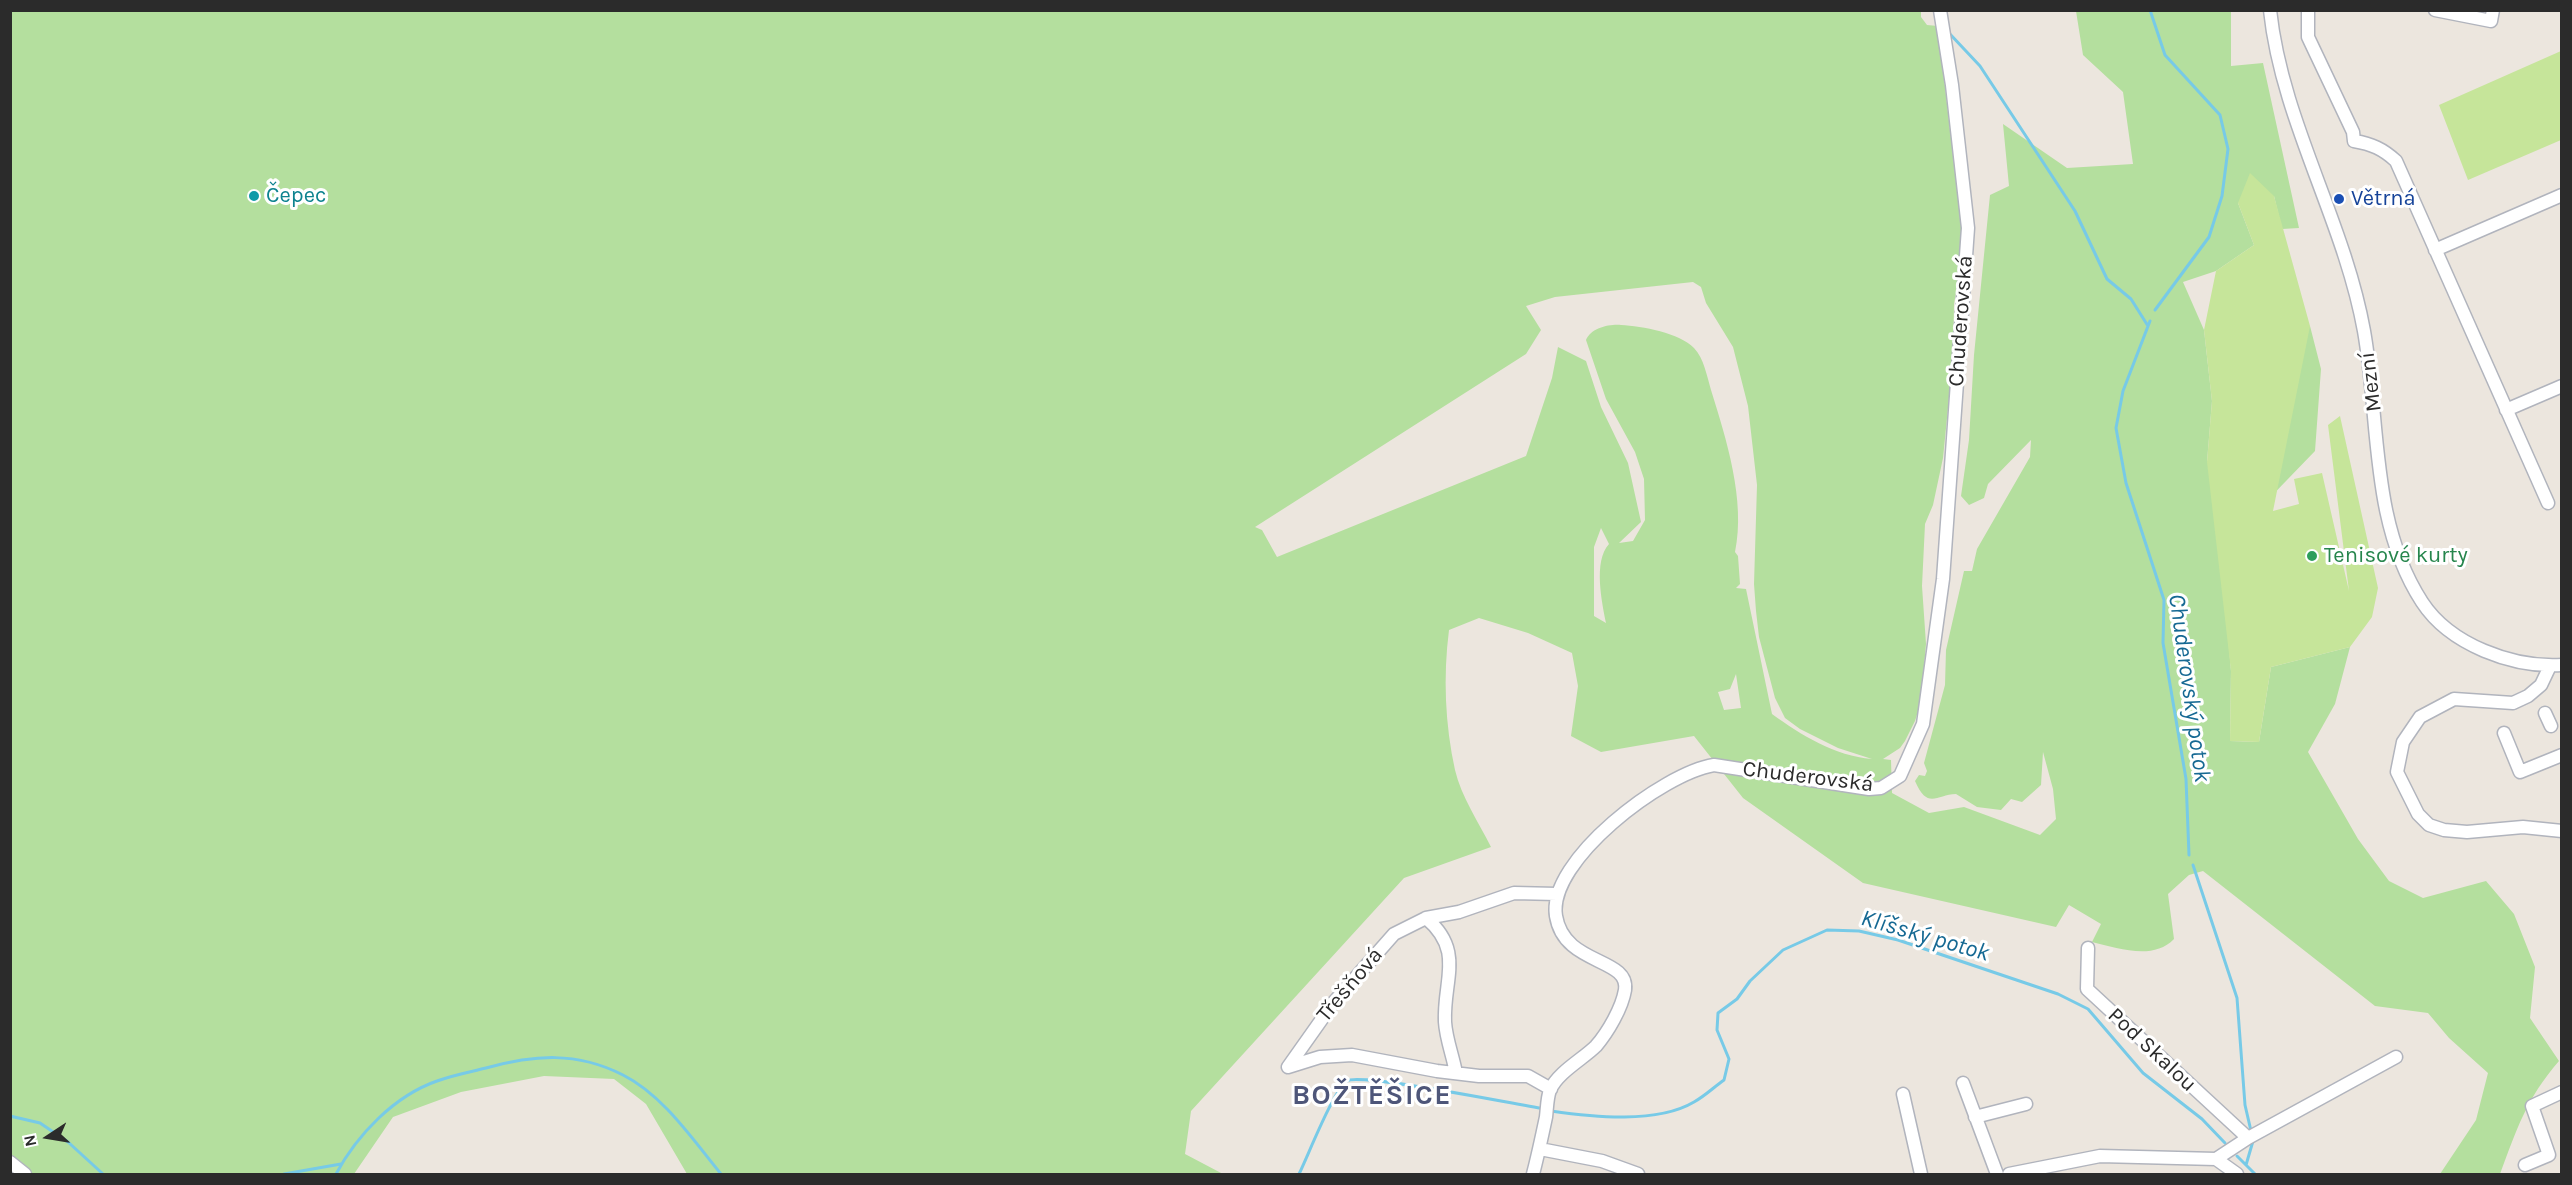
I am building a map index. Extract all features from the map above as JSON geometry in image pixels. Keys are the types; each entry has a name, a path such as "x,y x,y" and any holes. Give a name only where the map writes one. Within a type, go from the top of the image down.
{"street":[{"name":"Mezní","path":"2270,10 2275,50 2284,88 2346,255 2359,308 2368,356 2388,523 2407,576 2424,605 2462,638 2518,662 2556,665"},
{"path":"2308,10 2308,37 2353,132 2354,141 2384,150 2396,161 2548,503"},
{"path":"2435,10 2492,16"},
{"name":"Chuderovská","path":"1557,894 1565,877 1622,814 1643,797 1688,772 1714,765 1869,789 1891,783 1906,765 1923,724 1943,579 1968,228 1941,14"},
{"path":"2435,250 2562,195"},
{"path":"2506,410 2562,386"},
{"path":"2556,665 2541,685 2528,696 2513,703 2454,699 2421,717 2403,742 2397,772 2418,814 2429,825 2444,830 2467,832 2523,827 2562,831"},
{"path":"2545,713 2551,726"},
{"path":"2504,733 2520,772 2562,755"},
{"name":"Třešňová","path":"1456,1073 1352,1055 1320,1057 1288,1067 1334,1002 1394,934 1426,918 1460,912 1514,893 1557,894"},
{"path":"1533,1174 1551,1089 1597,1045 1620,1008 1626,987 1621,974 1612,967 1580,953 1564,939 1556,917 1557,894"},
{"path":"1426,918 1440,929 1451,960 1445,1022 1456,1073 1528,1076 1551,1089"},
{"name":"Pod Skalou","path":"2088,948 2087,989 2251,1136"},
{"path":"2216,1159 2251,1136 2396,1057"},
{"path":"1963,1083 1997,1174"},
{"path":"2525,1165 2549,1155 2532,1106 2562,1092"},
{"path":"1903,1094 1921,1174"},
{"path":"1975,1117 2026,1104"},
{"path":"1540,1149 1602,1161 1638,1174"},
{"path":"2009,1174 2100,1156 2216,1159 2237,1174"},
{"path":"10,1162 25,1174"}],"green space":[{"path":"10,11 1921,11 1921,17 1927,25 1938,26 1950,130 1963,203 1962,258 1954,304 1953,358 1943,458 1933,505 1925,524 1922,586 1926,644 1921,702 1905,741 1900,748 1883,759 1891,760 1892,793 1929,813 1964,807 2040,835 2056,819 2053,789 2043,752 2041,785 2022,802 2011,799 2001,810 1977,807 1956,794 1929,798 1924,796 1915,781 1919,775 1925,776 1927,771 1924,763 1945,685 1946,650 1964,571 1972,571 1977,549 2030,457 2031,440 1988,484 1984,498 1969,505 1961,496 1969,440 1974,355 1990,195 2009,186 2003,124 2067,168 2133,164 2123,92 2083,55 2076,11 2231,11 2231,66 2263,63 2299,228 2282,229 2274,196 2238,203 2254,245 2216,271 2183,282 2204,330 2212,401 2207,462 2269,350 2310,326 2321,369 2315,451 2258,510 2227,624 2231,671 2230,741 2259,742 2271,667 2350,647 2335,704 2308,752 2358,839 2389,881 2423,898 2486,881 2514,914 2535,967 2530,1018 2559,1061 2530,1102 2517,1128 2500,1174 2440,1174 2476,1120 2488,1073 2449,1038 2428,1013 2375,1006 2203,871 2189,875 2168,894 2174,939 2166,946 2146,951 2135,951 2092,942 2101,924 2069,905 2056,927 1863,883 1743,798 1694,736 1601,752 1571,736 1578,686 1572,653 1528,633 1479,618 1449,630 1446,700 1449,736 1458,780 1491,847 1404,878 1191,1111 1185,1154 1223,1174 687,1174 646,1104 614,1079 544,1076 461,1092 393,1117 354,1174 11,1174","holes":["1693,282 1701,287 1706,303 1733,347 1748,406 1757,485 1754,584 1756,611 1759,637 1775,698 1785,718 1800,729 1838,748 1872,759 1832,749 1772,714 1746,589 1736,588 1740,584 1738,556 1735,552 1738,512 1733,470 1723,428 1700,357 1688,343 1670,334 1639,327 1616,325 1596,330 1586,340 1606,399 1635,452 1644,479 1645,520 1633,541 1619,543 1641,522 1628,463 1601,407 1586,361 1558,347 1552,378 1526,456 1277,557 1262,530 1255,527 1526,354 1541,330 1526,306 1555,297","1601,528 1609,544 1604,551 1600,571 1606,623 1594,616 1594,547","1736,674 1741,708 1724,710 1718,692 1730,689"]},
{"path":"2561,51 2561,140 2468,180 2439,105"},
{"path":"2250,173 2274,196 2310,326 2273,511 2299,504 2294,479 2322,473 2349,591 2328,425 2340,416 2378,588 2372,617 2350,647 2271,667 2259,742 2230,741 2231,671 2207,462 2212,401 2204,330 2216,271 2254,245 2238,203"}],"waterway":[{"name":"Chuderovský potok","path":"2150,10 2165,55 2220,115 2228,149 2222,196 2209,237 2155,310"},
{"path":"1949,33 1980,66 2075,211 2107,279 2131,299 2148,326"},
{"name":"Chuderovský potok","path":"2150,321 2123,391 2116,428 2126,483 2164,600 2163,643 2186,779 2189,855"},
{"name":"Chuderovský potok","path":"2193,865 2237,998 2245,1105 2251,1131"},
{"name":"Klíšský potok","path":"1551,1111 1605,1117 1644,1116 1662,1114 1694,1102 1724,1080 1729,1059 1717,1030 1718,1013 1737,999 1750,981 1783,950 1827,930 1859,931 1898,940 2058,994 2088,1009 2143,1073 2202,1119 2225,1143"},
{"name":"Klíšský potok","path":"336,1174 366,1131 378,1118 406,1096 449,1077 538,1058 589,1062 606,1067 638,1084 676,1119 721,1174"},
{"name":"Klíšský potok","path":"1299,1174 1328,1110 1347,1081 1358,1079 1408,1085 1545,1109"},
{"path":"10,1116 40,1123 68,1142 103,1174"},
{"name":"Chuderovský potok","path":"2246,1165 2253,1141"},
{"name":"Chuderovský potok","path":"2237,1156 2255,1174"},
{"path":"284,1174 341,1164"}],"place":[{"name":"Čepec","path":"254,196"},
{"name":"Větrná","path":"2339,199"},
{"name":"Tenisové kurty","path":"2312,556"}],"district":[{"name":"BOŽTĚŠICE","path":"1372,1096"}]}
